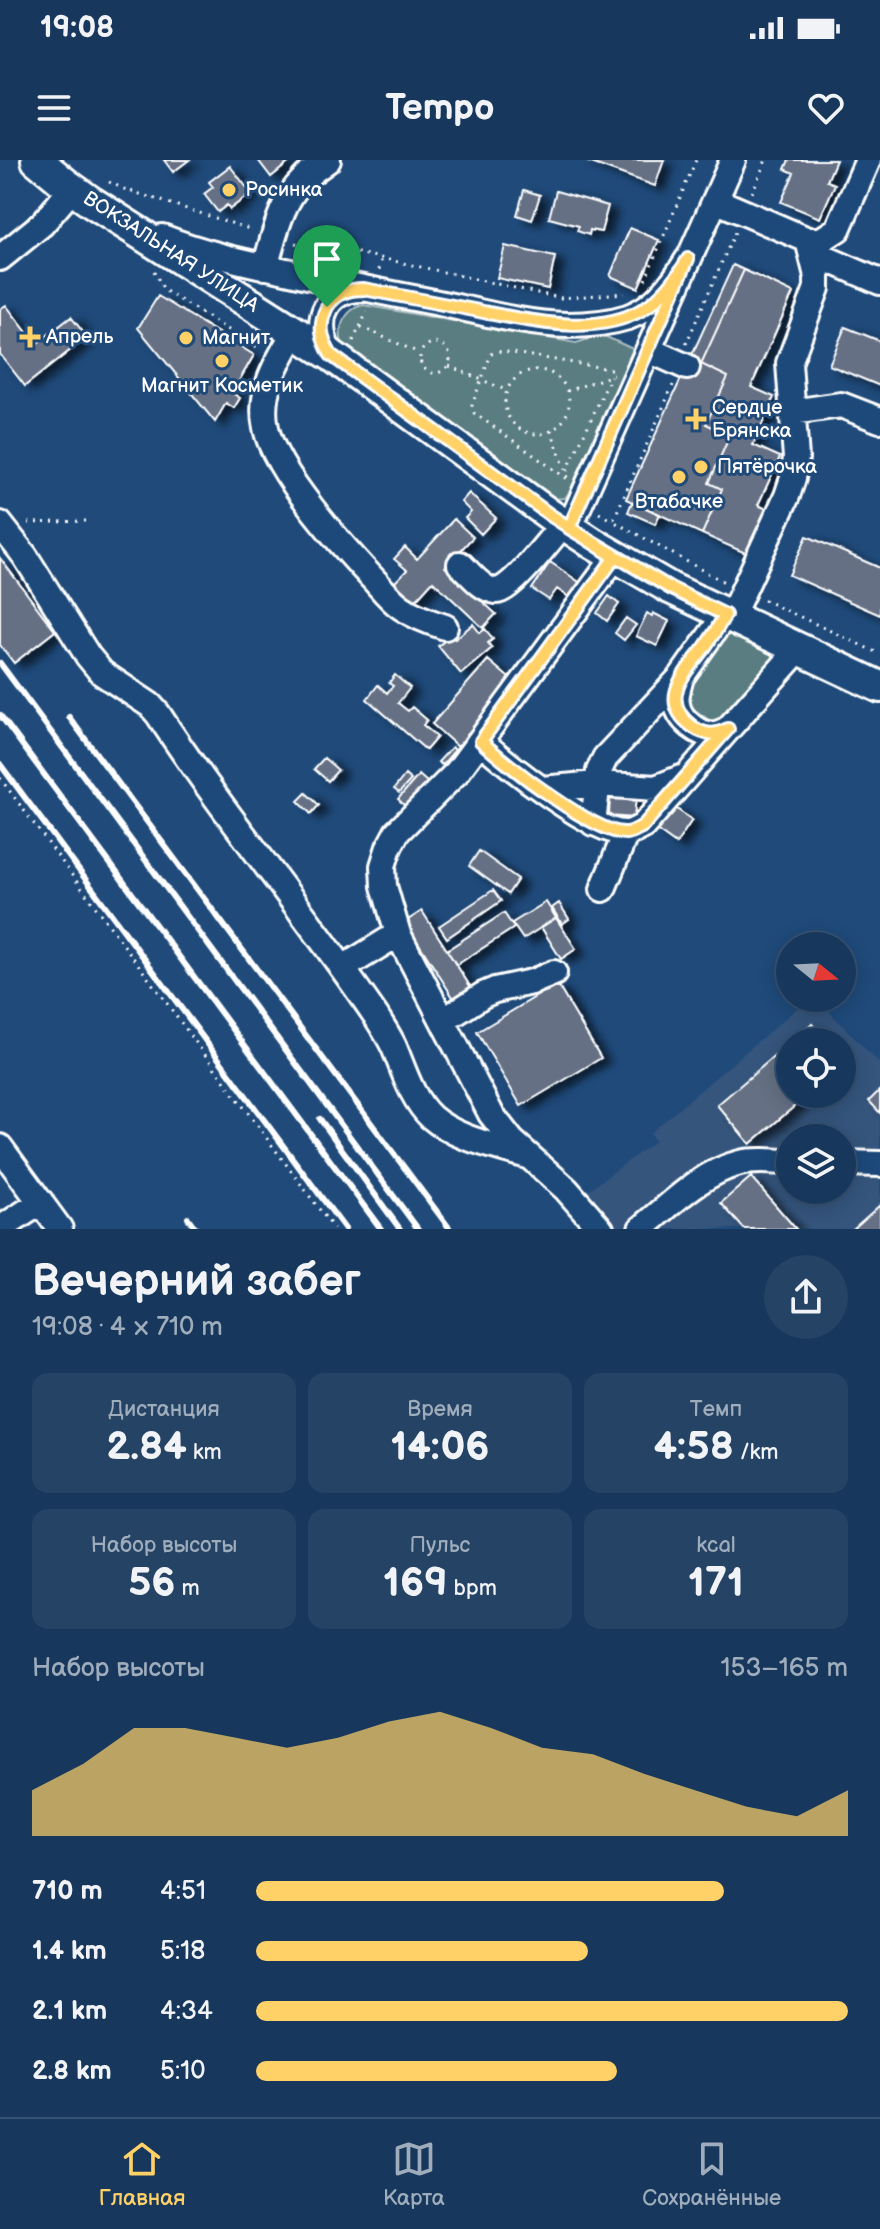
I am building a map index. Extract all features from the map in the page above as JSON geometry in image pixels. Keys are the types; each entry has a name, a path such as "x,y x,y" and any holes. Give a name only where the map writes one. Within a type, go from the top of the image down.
{"main road":[{"name":"ВОКЗАЛЬНАЯ УЛИЦА","path":"37,160 72,189 331,355 566,526 615,557 733,608 799,649 880,687"}],"street":[{"path":"265,267 285,205 302,180 328,160"},
{"path":"460,564 484,586 502,590 566,526 649,350 733,160"},
{"path":"810,246 838,229 868,160"},
{"path":"0,258 42,224 72,189"},
{"path":"715,200 739,223 810,246 880,282"},
{"path":"116,218 198,250 265,267 364,289 565,325 628,316 643,309 673,283 688,259"},
{"path":"593,823 599,771 605,758 681,677 733,608 787,496 796,458 789,363 817,288 810,246"},
{"path":"331,355 321,332 324,314 331,301 340,294 364,289"},
{"path":"295,332 271,372 265,397 266,429 278,458 326,526 398,605 426,621 445,627"},
{"path":"649,350 682,365"},
{"path":"792,412 841,405 880,420"},
{"path":"0,524 25,556 88,656 102,673 141,698 158,714 224,812 280,881 343,968 393,1044 419,1103 430,1116 459,1133 527,1156"},
{"path":"601,1229 566,1189 502,1130 491,1114 398,934 384,886 383,866 397,832 457,772 615,557"},
{"path":"481,741 513,770 593,823 610,831 634,831 643,826 799,649"},
{"path":"681,677 676,695 681,716 706,734 717,734 728,729"},
{"path":"542,789 597,784 656,788 685,776"},
{"path":"603,889 626,833"},
{"path":"343,968 398,934"},
{"path":"443,1021 483,995 554,973"},
{"path":"0,1147 60,1229"},
{"path":"641,1229 694,1186 729,1166 755,1161 776,1162"},
{"path":"856,1163 880,1164"},
{"path":"0,1229 41,1202"}],"path":[{"path":"102,179 124,189 337,256 358,253 560,298 638,292 696,160"},
{"path":"713,577 613,521 674,384 674,371 682,365 766,160"},
{"path":"209,328 213,321"},
{"path":"361,327 420,354"},
{"path":"440,343 450,353 449,366 439,374 428,372 421,365 420,354 430,344 440,343"},
{"path":"551,430 569,480 474,413 472,405 491,354 501,351 624,371 567,391"},
{"path":"449,366 508,391"},
{"path":"536,370 555,376 567,391 568,411 563,421 551,430 534,434 524,431 515,425 505,406 508,391 517,377 536,370"},
{"path":"567,473 611,376"},
{"path":"0,524 86,521"},
{"path":"733,608 880,654"},
{"path":"0,778 334,1229"}],"shaded area":[{"path":"793,1012 830,1012 845,1028 776,1028 776,1108 856,1108 856,1039 880,1064 880,1229 584,1229 566,1207 655,1141 650,1133"}],"green space":[{"path":"363,305 576,343 602,335 633,349 565,498 553,499 342,343 344,319 352,310"},
{"path":"732,632 771,651 773,665 725,719 713,723 687,704 687,697 703,664"}],"building":[{"path":"164,160 189,160 173,172"},
{"path":"258,160 292,160 271,177"},
{"path":"583,160 664,160 655,186"},
{"path":"789,160 836,160 827,181 835,184 820,218 781,202 794,173 785,169"},
{"name":"Росинка","path":"230,166 251,193 230,209 227,205 218,212 204,194 213,187 209,182"},
{"path":"524,190 540,195 532,220 517,215"},
{"path":"556,191 608,206 601,232 590,230 589,235 577,231 579,226 549,218"},
{"path":"630,228 659,240 638,288 610,276"},
{"path":"505,246 555,257 548,289 497,278"},
{"path":"733,265 744,270 701,364 728,377 706,424 730,435 709,483 722,489 702,534 626,499"},
{"path":"744,270 793,293 751,387 774,397 753,445 780,457 758,505 771,511 750,555 702,534 722,489 709,483 730,435 706,424 728,377 701,364"},
{"path":"158,296 254,355 232,393 240,398 234,408 226,403 215,422 138,328"},
{"path":"6,305 36,344 71,317 87,337 25,386 0,354 0,309"},
{"path":"845,327 880,341 880,386 829,365"},
{"path":"469,493 496,518 481,534 465,518 471,512 461,502"},
{"path":"632,502 660,514 655,524 628,512"},
{"path":"454,519 473,537 445,567 496,614 483,628 433,581 413,603 393,584 407,570 394,559 405,547 417,559"},
{"path":"807,536 880,568 880,615 789,575"},
{"path":"0,558 55,631 14,663 0,645"},
{"path":"550,562 582,584 572,599 557,589 549,600 532,589"},
{"path":"609,596 619,604 607,621 597,613"},
{"path":"647,613 669,621 657,646 636,636"},
{"path":"626,618 636,625 624,640 615,633"},
{"path":"473,624 480,633 485,629 493,639 488,643 492,648 461,674 438,646 452,635 455,639"},
{"path":"488,660 515,683 458,747 432,724"},
{"path":"395,675 410,688 398,703 408,711 412,707 427,720 423,725 437,737 426,750 367,699 378,685 387,693 393,686 389,683"},
{"path":"452,747 455,750 442,765 438,762"},
{"path":"324,758 338,770 328,781 314,769"},
{"path":"405,775 411,780 399,793 394,789"},
{"path":"419,775 427,782 405,806 398,799"},
{"path":"306,793 319,805 311,814 298,801"},
{"path":"610,795 636,796 634,818 609,816"},
{"path":"671,805 692,820 676,844 655,829"},
{"path":"479,851 518,879 508,894 469,866"},
{"path":"493,890 501,901 447,938 439,926"},
{"path":"546,902 556,918 523,939 512,923"},
{"path":"559,903 569,919 562,924 552,908"},
{"path":"422,911 475,994 458,1005 405,922"},
{"path":"504,913 514,928 456,965 447,950"},
{"path":"556,918 576,949 561,959 541,927"},
{"path":"557,984 601,1058 521,1106 477,1032"},
{"path":"776,1055 776,1108 792,1108 750,1144 717,1105"},
{"path":"880,1090 880,1113 869,1101"},
{"path":"751,1177 796,1229 744,1229 721,1203"},
{"path":"880,1205 880,1229 853,1229"}],"railway":[{"path":"0,663 418,1229"},
{"path":"0,715 381,1229"},
{"path":"69,717 450,1229"},
{"path":"0,764 345,1229"},
{"path":"320,1119 400,1229"},
{"path":"188,1218 196,1229"}],"place":[{"name":"Росинка","path":"229,190"},
{"name":"Апрель","path":"30,337"},
{"name":"Магнит","path":"186,338"},
{"name":"Магнит Косметик","path":"222,361"},
{"name":"Сердце Брянска","path":"696,419"},
{"name":"Пятёрочка","path":"701,467"},
{"name":"Втабачке","path":"679,477"}],"route":[{"path":"327,307 320,326 331,355 550,515 569,528 615,557 481,741 513,770 593,823 610,831 626,833 643,826 728,729 717,734 706,734 694,728 681,716 676,695 681,677 725,615 670,588 569,528 688,259 659,298 643,309 611,321 565,325 534,321 364,289 347,290 327,307"}]}
